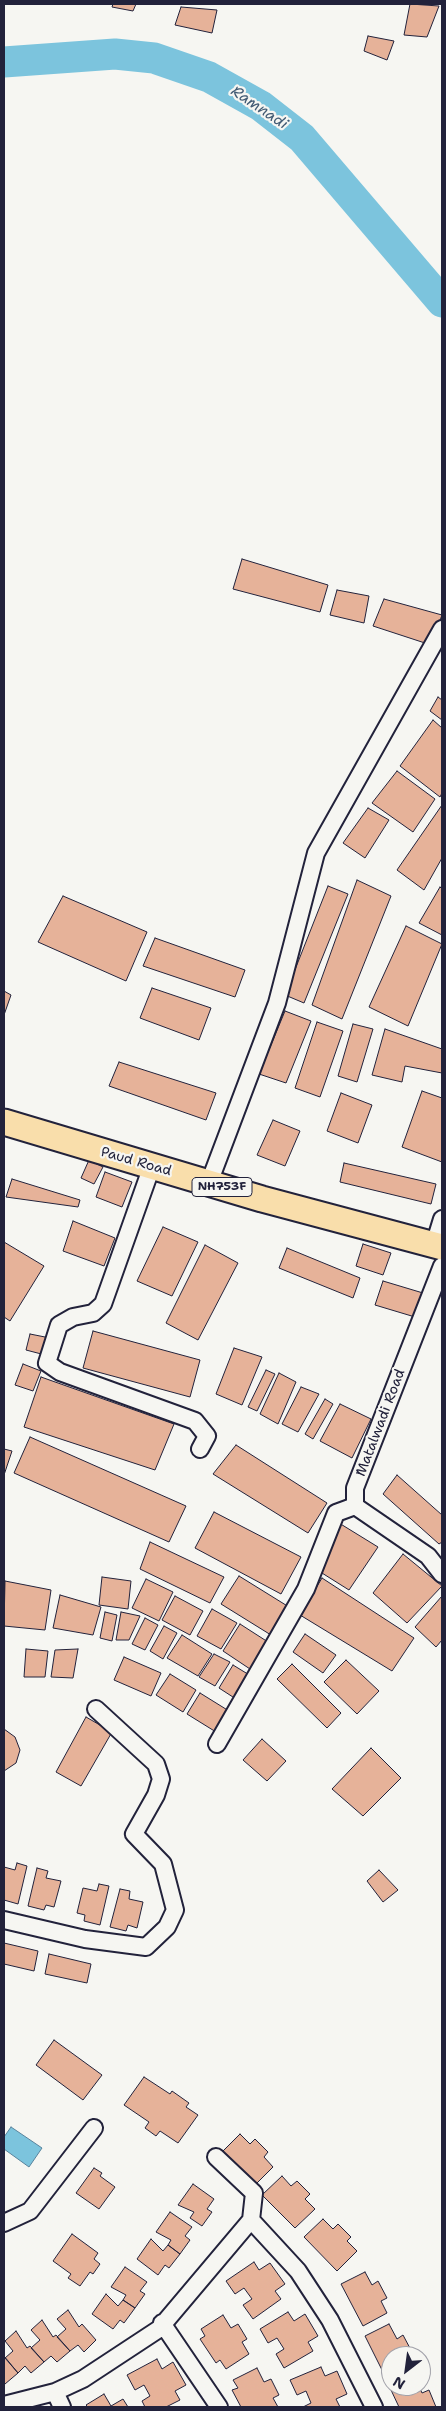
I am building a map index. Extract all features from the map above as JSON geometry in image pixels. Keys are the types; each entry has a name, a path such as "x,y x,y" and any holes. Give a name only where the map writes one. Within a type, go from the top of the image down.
{"main road":[{"name":"Paud Road","path":"4,1122 440,1253"}],"street":[{"path":"208,1183 277,1003 316,853 442,629"},
{"path":"152,1166 103,1304 93,1314 73,1317 59,1325 47,1363 60,1372 195,1421 207,1436 200,1449"},
{"name":"Matalwadi Road","path":"355,1506 355,1488 440,1253 442,1219"},
{"path":"217,1744 306,1589 336,1513 355,1506 428,1556 442,1574"},
{"path":"4,1920 85,1940 146,1947 167,1927 175,1910 163,1864 134,1834 156,1795 161,1779 156,1764 96,1708"},
{"path":"4,2222 30,2211 94,2128"},
{"path":"4,2405 55,2392 83,2379 159,2329 162,2323 251,2220 254,2194 216,2157"},
{"path":"251,2220 298,2271 330,2320 374,2407"},
{"path":"162,2323 219,2407"},
{"path":"55,2392 62,2407"}],"water":[{"path":"11,2127 42,2148 29,2167 4,2149 4,2137"}],"building":[{"path":"113,4 136,4 133,11 112,7"},
{"path":"410,4 439,6 427,37 404,35"},
{"path":"181,7 217,10 212,33 175,25"},
{"path":"368,36 394,41 387,60 364,51"},
{"path":"242,559 328,585 320,612 233,589"},
{"path":"337,590 369,596 364,623 330,615"},
{"path":"384,599 442,615 431,645 373,626"},
{"path":"438,697 442,700 442,720 430,711"},
{"path":"433,720 442,728 442,793 440,797 400,766"},
{"path":"397,771 435,799 413,832 372,803"},
{"path":"442,805 442,858 424,890 397,870"},
{"path":"368,808 389,820 365,858 343,843"},
{"path":"357,880 391,896 342,1019 312,1005"},
{"path":"328,886 348,894 304,1003 285,995"},
{"path":"440,887 442,889 442,935 419,923"},
{"path":"63,896 147,932 126,981 38,942"},
{"path":"406,926 442,944 408,1026 369,1007"},
{"path":"155,938 245,970 235,997 143,966"},
{"path":"152,988 211,1008 199,1040 140,1018"},
{"path":"4,991 11,995 4,1015"},
{"path":"285,1011 311,1021 286,1083 259,1074"},
{"path":"317,1022 343,1031 320,1097 295,1088"},
{"path":"353,1024 373,1029 357,1082 338,1076"},
{"path":"385,1029 442,1049 442,1073 405,1066 402,1082 372,1075"},
{"path":"119,1062 216,1093 206,1120 109,1086"},
{"path":"422,1091 442,1098 442,1162 402,1147"},
{"path":"341,1093 372,1105 358,1143 327,1131"},
{"path":"273,1120 300,1131 285,1166 257,1155"},
{"path":"89,1160 103,1167 94,1184 81,1178"},
{"path":"344,1163 436,1184 431,1204 340,1182"},
{"path":"105,1172 132,1182 122,1207 96,1197"},
{"path":"12,1179 80,1200 78,1207 6,1197"},
{"path":"73,1221 115,1238 104,1266 63,1251"},
{"path":"163,1227 198,1242 172,1296 137,1281"},
{"path":"4,1242 44,1266 10,1321 4,1317"},
{"path":"363,1244 391,1253 383,1275 356,1266"},
{"path":"205,1245 238,1263 198,1340 166,1323"},
{"path":"287,1248 360,1278 353,1298 279,1268"},
{"path":"383,1281 423,1293 415,1317 375,1305"},
{"path":"93,1331 200,1360 190,1397 83,1368"},
{"path":"30,1334 50,1338 49,1356 26,1350"},
{"path":"234,1348 262,1357 242,1405 216,1394"},
{"path":"23,1364 41,1371 33,1391 15,1385"},
{"path":"266,1370 275,1374 257,1411 248,1407"},
{"path":"279,1373 296,1382 278,1424 260,1414"},
{"path":"41,1377 174,1424 155,1470 24,1427"},
{"path":"301,1387 319,1394 298,1432 282,1424"},
{"path":"325,1399 333,1404 313,1439 305,1434"},
{"path":"340,1404 371,1419 352,1458 320,1441"},
{"path":"30,1437 186,1506 169,1542 14,1473"},
{"path":"236,1445 327,1503 308,1533 213,1474"},
{"path":"4,1449 12,1451 4,1475"},
{"path":"397,1475 442,1515 442,1542 439,1544 383,1494"},
{"path":"214,1512 301,1557 281,1594 195,1548"},
{"path":"339,1523 378,1547 349,1590 314,1568"},
{"path":"150,1542 224,1577 210,1603 140,1569"},
{"path":"403,1554 442,1586 407,1623 373,1593"},
{"path":"239,1576 289,1607 271,1635 221,1604"},
{"path":"102,1577 131,1581 128,1609 99,1605"},
{"path":"322,1578 414,1638 392,1671 300,1615"},
{"path":"146,1579 173,1592 159,1621 132,1608"},
{"path":"5,1581 51,1590 45,1630 4,1626"},
{"path":"60,1595 101,1607 93,1635 53,1628"},
{"path":"175,1596 203,1611 190,1635 162,1620"},
{"path":"442,1596 442,1640 436,1647 415,1627"},
{"path":"212,1609 237,1623 221,1649 197,1636"},
{"path":"105,1612 117,1615 112,1641 100,1638"},
{"path":"121,1612 140,1616 129,1640 116,1640"},
{"path":"145,1618 158,1625 145,1650 132,1644"},
{"path":"240,1624 268,1642 250,1669 223,1651"},
{"path":"164,1626 177,1633 163,1659 150,1651"},
{"path":"305,1634 336,1655 323,1673 293,1652"},
{"path":"182,1635 212,1654 198,1676 167,1658"},
{"path":"26,1649 48,1651 45,1677 24,1677"},
{"path":"78,1649 73,1678 51,1677 55,1650"},
{"path":"214,1654 230,1662 215,1686 199,1677"},
{"path":"124,1657 161,1673 151,1696 114,1680"},
{"path":"346,1660 379,1691 357,1714 324,1682"},
{"path":"292,1664 341,1713 327,1728 277,1679"},
{"path":"233,1665 251,1676 236,1699 219,1688"},
{"path":"170,1674 196,1690 183,1712 156,1695"},
{"path":"200,1693 229,1711 216,1732 187,1714"},
{"path":"86,1717 112,1732 81,1786 56,1772"},
{"path":"4,1729 15,1737 20,1750 16,1763 4,1771"},
{"path":"262,1739 286,1761 267,1781 243,1760"},
{"path":"371,1748 401,1778 363,1816 332,1789"},
{"path":"17,1863 27,1866 18,1904 4,1900 4,1867 15,1870"},
{"path":"37,1868 48,1871 46,1878 61,1881 54,1907 46,1905 44,1910 28,1906"},
{"path":"379,1870 398,1890 383,1902 367,1881"},
{"path":"99,1884 109,1886 100,1925 84,1921 85,1915 77,1913 83,1888 97,1891"},
{"path":"120,1889 130,1891 129,1899 143,1902 137,1928 128,1925 126,1931 110,1927"},
{"path":"4,1943 38,1951 34,1971 4,1964"},
{"path":"49,1954 91,1964 87,1983 45,1974"},
{"path":"54,2040 102,2075 83,2100 36,2065"},
{"path":"144,2077 170,2094 172,2091 189,2103 186,2107 198,2115 178,2143 160,2131 156,2136 145,2128 149,2122 124,2105"},
{"path":"240,2134 250,2144 255,2139 268,2152 264,2157 273,2167 254,2186 221,2153"},
{"path":"94,2168 102,2173 100,2176 115,2187 99,2209 76,2193"},
{"path":"282,2176 291,2186 297,2181 310,2194 305,2199 315,2209 295,2228 262,2195"},
{"path":"193,2184 214,2199 207,2209 212,2212 202,2226 190,2218 194,2212 178,2205"},
{"path":"170,2212 192,2227 185,2236 190,2240 180,2254 168,2245 171,2240 156,2232"},
{"path":"323,2219 333,2229 338,2224 351,2237 347,2241 357,2251 337,2271 304,2237"},
{"path":"72,2234 98,2253 94,2259 100,2264 93,2274 90,2272 80,2286 68,2278 71,2274 53,2261"},
{"path":"151,2239 163,2251 168,2245 180,2254 169,2268 165,2265 158,2275 137,2259"},
{"path":"254,2262 259,2270 270,2263 285,2284 275,2291 281,2299 253,2319 243,2305 252,2299 244,2288 235,2294 226,2281"},
{"path":"125,2267 147,2282 140,2291 145,2294 135,2308 123,2300 126,2295 111,2287"},
{"path":"365,2272 372,2285 378,2281 387,2298 381,2301 387,2313 363,2326 341,2284"},
{"path":"106,2294 118,2306 123,2300 135,2308 124,2323 120,2320 113,2329 92,2314"},
{"path":"68,2310 79,2327 82,2324 96,2340 84,2352 78,2345 70,2351 57,2337 66,2329 57,2319"},
{"path":"288,2312 294,2321 305,2314 318,2336 308,2342 313,2351 284,2368 276,2354 284,2349 277,2338 268,2343 260,2329"},
{"path":"223,2315 231,2328 238,2324 247,2339 242,2342 249,2354 226,2369 220,2360 216,2363 200,2339 205,2336 201,2329"},
{"path":"42,2320 53,2337 56,2335 70,2351 57,2362 51,2356 44,2362 31,2348 40,2340 31,2330"},
{"path":"389,2324 397,2339 403,2335 409,2346 381,2346 381,2368 365,2336"},
{"path":"16,2331 27,2348 30,2346 44,2362 31,2373 25,2366 18,2373 5,2358 13,2351 5,2341"},
{"path":"4,2356 18,2373 5,2384 4,2383"},
{"path":"157,2359 162,2369 173,2362 186,2385 175,2391 180,2400 166,2407 145,2407 142,2401 150,2396 144,2385 135,2390 127,2375"},
{"path":"321,2367 325,2376 337,2371 347,2394 336,2399 340,2407 303,2407 311,2403 306,2391 297,2395 290,2380"},
{"path":"257,2368 264,2382 271,2379 279,2395 273,2398 278,2407 241,2407 232,2390 238,2388 233,2380"},
{"path":"104,2394 111,2406 123,2399 128,2407 88,2407 86,2405"},
{"path":"431,2395 436,2407 399,2407 394,2396"}],"waterway":[{"name":"Ramnadi","path":"4,62 115,54 154,58 209,77 261,106 302,138 442,302"}]}
